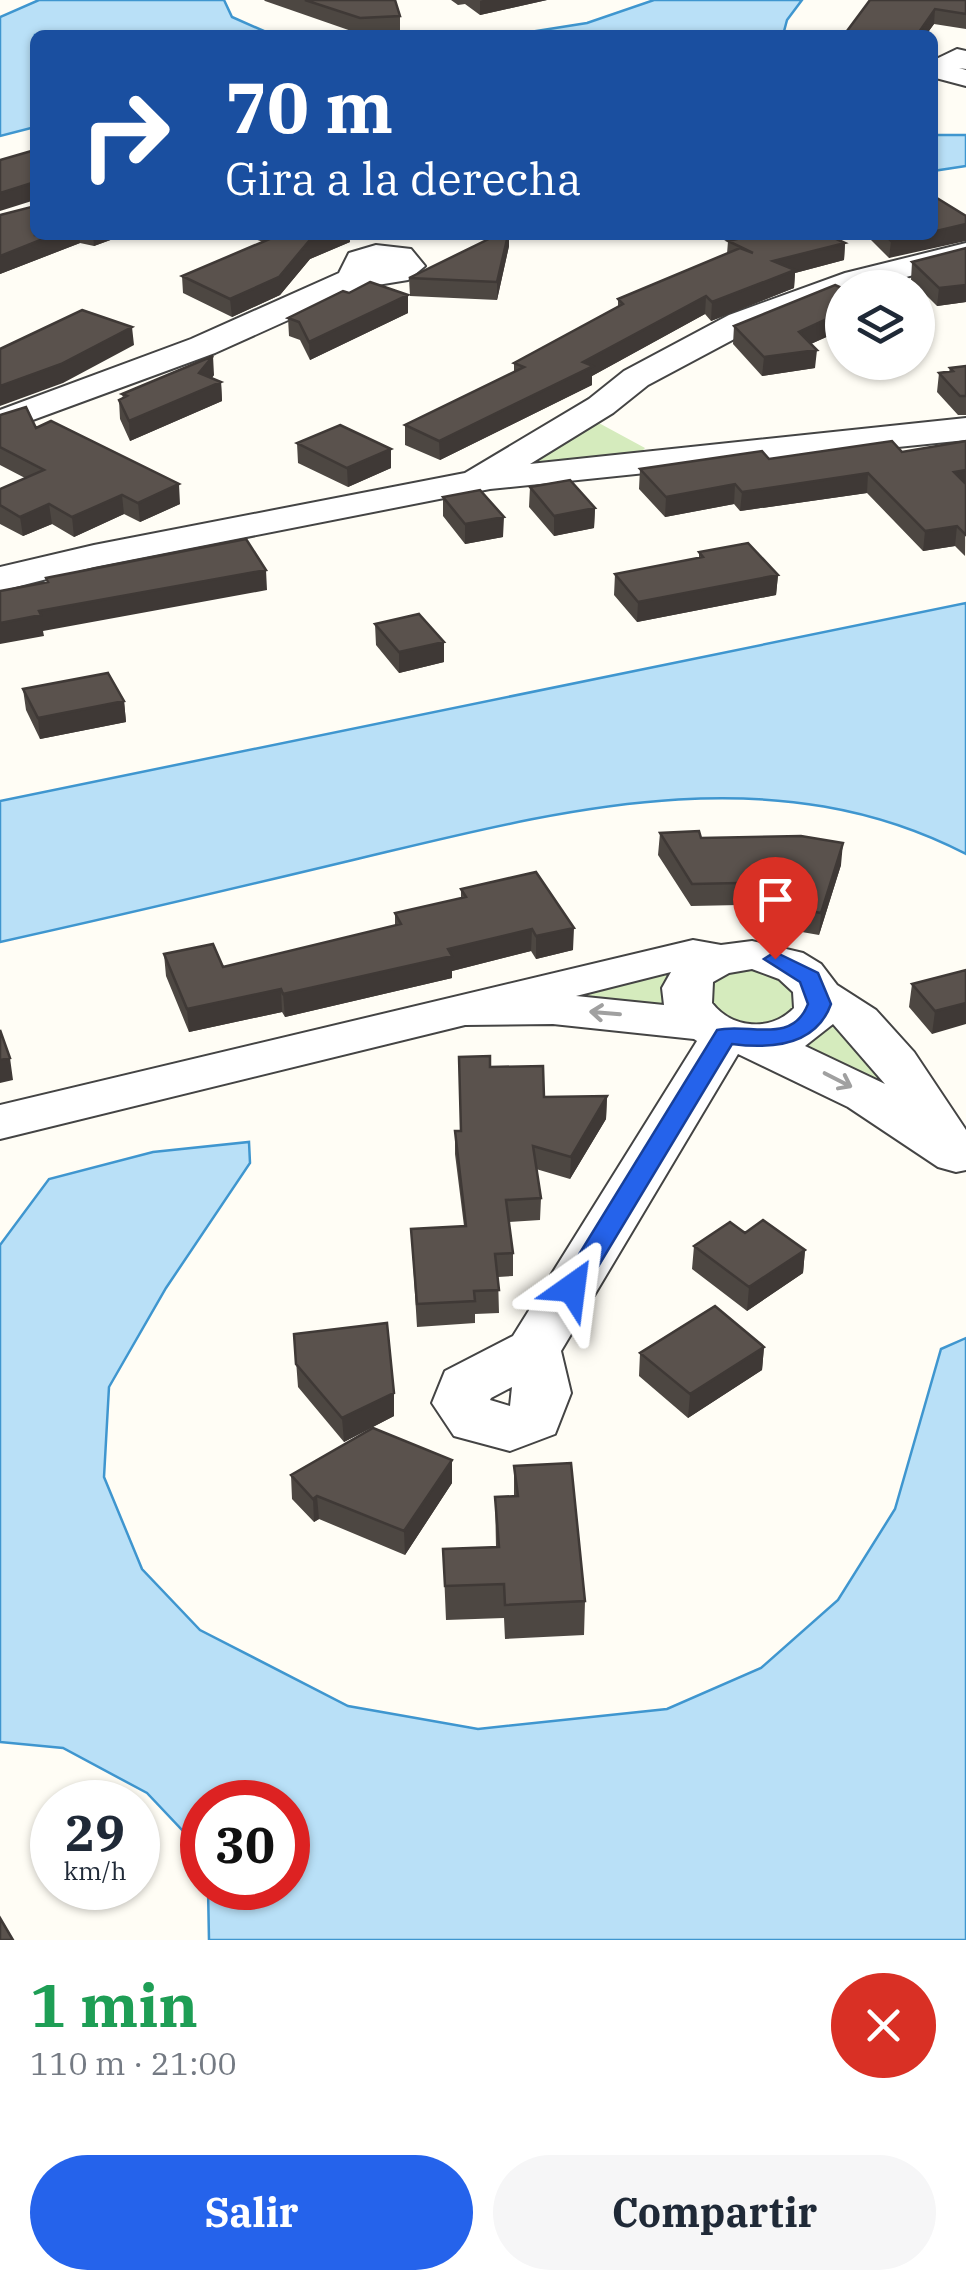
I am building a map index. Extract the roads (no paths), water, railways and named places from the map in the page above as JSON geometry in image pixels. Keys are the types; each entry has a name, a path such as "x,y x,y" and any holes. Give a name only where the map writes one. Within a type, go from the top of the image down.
{"street":[{"path":"476,482 601,406 636,378 741,322 856,280 966,252"},
{"path":"0,422 203,346 352,279"},
{"path":"601,406 627,435 689,456"},
{"path":"0,579 94,556 476,482 966,429"},
{"path":"0,555 94,556"},
{"path":"0,1122 693,954 718,959 752,955 775,959 810,978 818,995 815,1018 803,1029 785,1036 726,1033 554,1009 465,1010"},
{"path":"718,959 694,971 684,983 682,998 688,1012 726,1033 866,1094 961,1161"},
{"path":"818,995 850,1012 882,1046 961,1161"},
{"path":"533,1351 726,1033"}],"water":[{"path":"39,0 224,0 232,17 262,30 30,30 30,128 0,136 0,17"},
{"path":"654,0 802,0 784,30 543,30 587,23"},
{"path":"938,135 966,135 966,166 938,170"},
{"path":"966,603 966,854 891,823 816,805 739,798 661,801 506,824 0,942 0,801"},
{"path":"249,1142 250,1163 166,1288 109,1387 104,1477 142,1569 200,1630 348,1706 478,1729 667,1709 761,1668 838,1600 895,1509 941,1349 966,1338 966,1940 209,1940 208,1910 310,1910 310,1780 180,1780 180,1828 160,1807 160,1780 123,1780 63,1748 0,1742 0,1245 49,1179 153,1152"}]}
